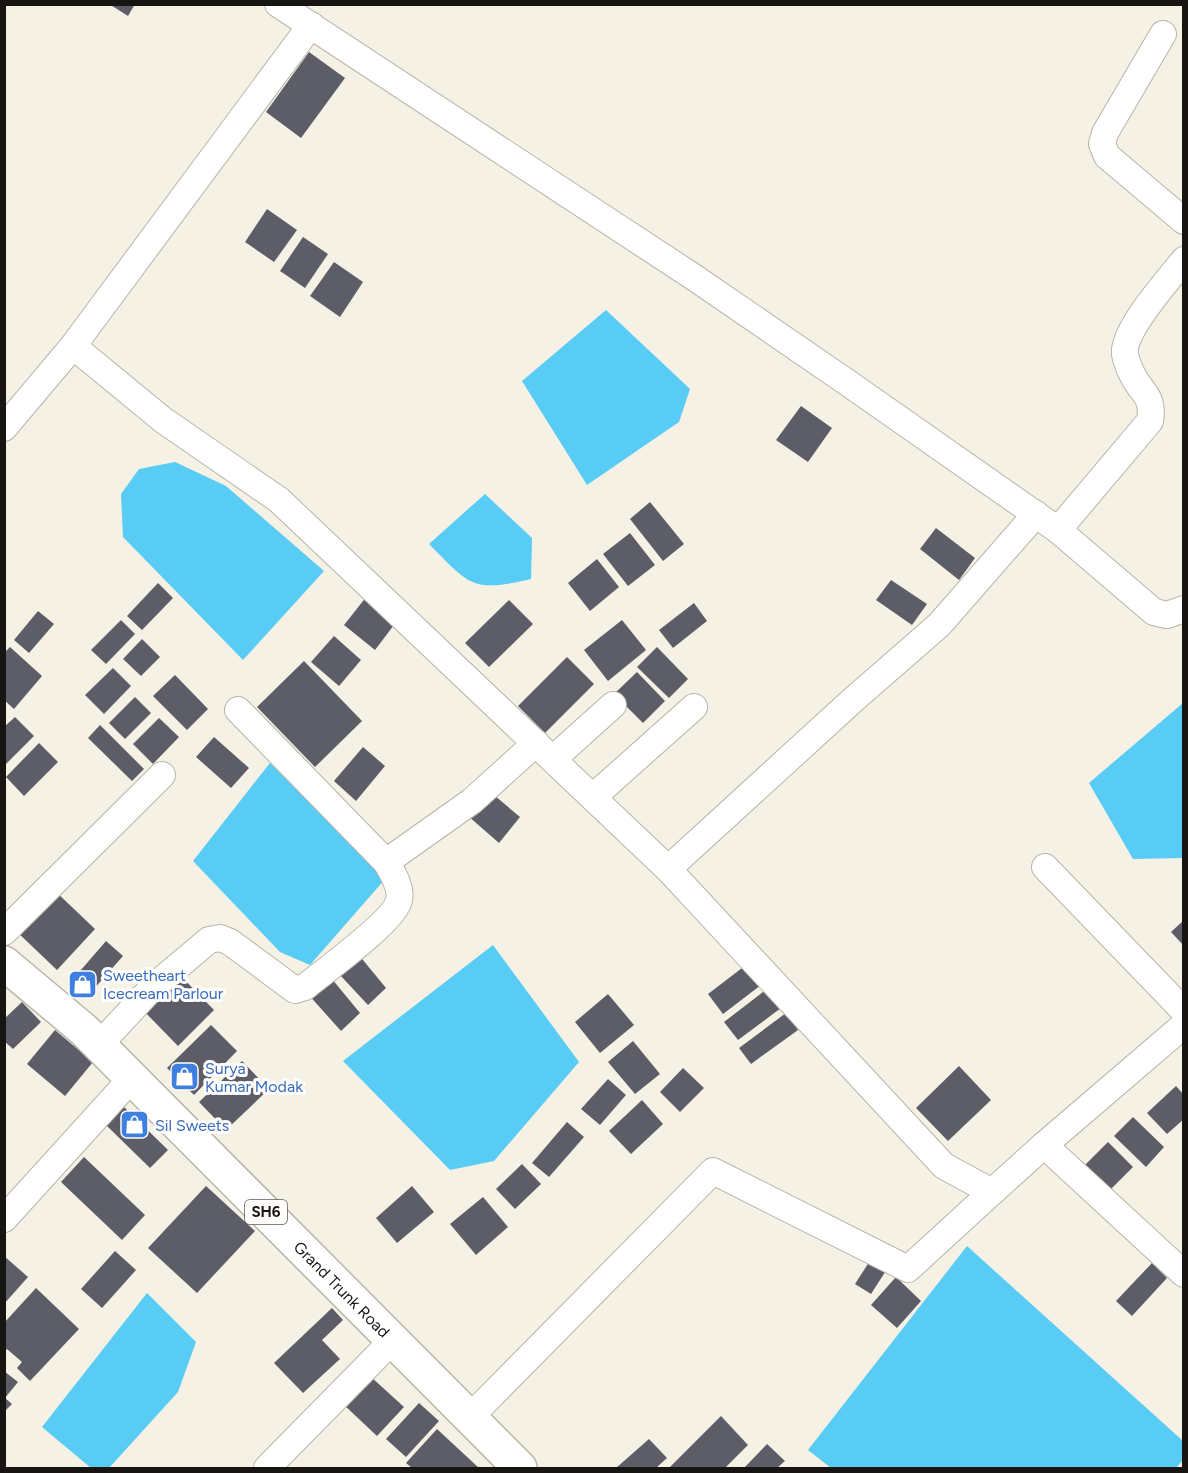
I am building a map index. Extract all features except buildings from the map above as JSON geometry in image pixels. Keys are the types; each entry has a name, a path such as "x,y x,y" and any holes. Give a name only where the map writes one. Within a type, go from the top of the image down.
{"main road":[{"name":"Grand Trunk Road","path":"4,963 99,1045 520,1468"}],"street":[{"path":"278,4 695,278 1036,514 1154,612 1167,615 1184,609"},
{"path":"4,428 73,346 311,25"},
{"path":"1163,34 1106,133 1102,144 1107,156 1184,221"},
{"path":"1058,530 1150,421 1152,408 1147,395 1132,376 1124,352 1130,332 1184,261"},
{"path":"73,346 163,420 279,500 668,869 944,1166 992,1192"},
{"path":"668,869 854,699 939,625 1036,514"},
{"path":"386,862 613,705"},
{"path":"593,797 694,706"},
{"path":"99,1045 152,988 208,940 219,938 230,942 285,985 296,990 304,987 375,930 396,909 400,898 396,880 386,862 238,710"},
{"path":"4,932 162,775"},
{"path":"1045,867 1184,1011"},
{"path":"470,1417 713,1171 908,1269 1044,1145 1184,1025"},
{"path":"4,1218 132,1078"},
{"path":"1044,1145 1184,1274"},
{"path":"267,1468 393,1340"}],"water":[{"path":"606,310 690,389 679,422 587,485 522,381"},
{"path":"175,462 226,486 324,571 243,660 123,537 121,494 139,469"},
{"path":"485,494 532,538 531,579 496,585 473,582 463,577 429,544"},
{"path":"1183,703 1183,858 1133,859 1089,783"},
{"path":"270,763 386,878 310,965 280,952 193,861"},
{"path":"493,945 579,1062 494,1161 450,1170 343,1061"},
{"path":"967,1246 1183,1441 1183,1460 1176,1468 831,1468 808,1450"},
{"path":"147,1293 196,1342 178,1392 109,1468 91,1468 42,1427"}],"place":[{"name":"Sweetheart Icecream Parlour","path":"82,984"},
{"name":"Surya Kumar Modak","path":"184,1077"},
{"name":"Sil Sweets","path":"134,1125"}]}
